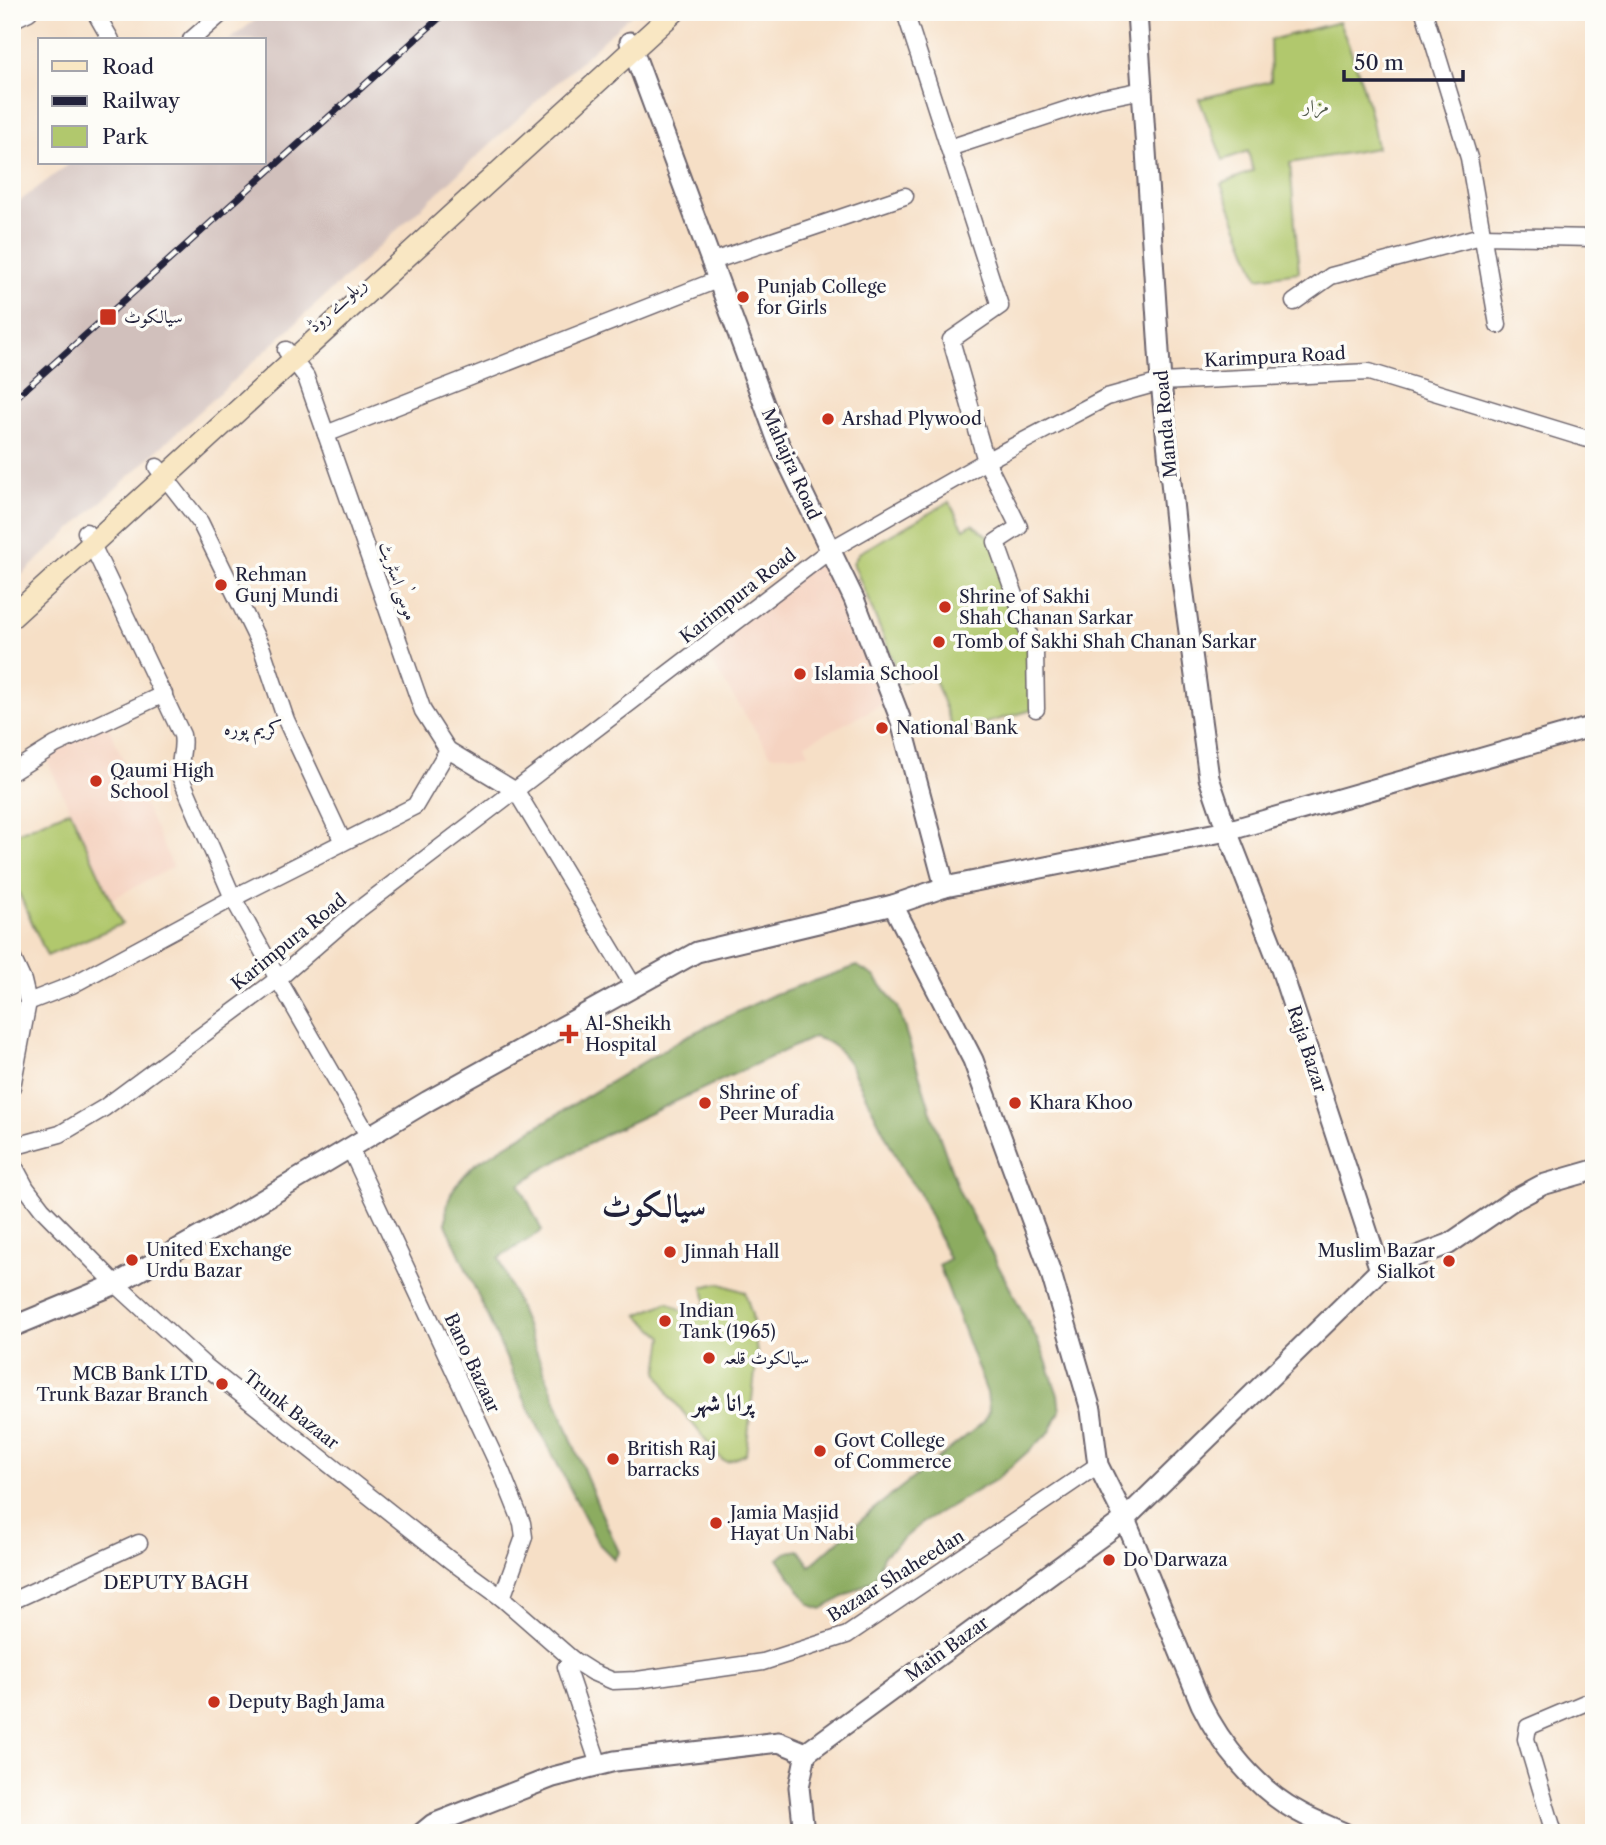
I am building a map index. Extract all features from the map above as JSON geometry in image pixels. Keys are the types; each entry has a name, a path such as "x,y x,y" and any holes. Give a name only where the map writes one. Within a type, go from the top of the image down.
{"main road":[{"name":"ریلوے روڈ","path":"12,598 89,539 631,46 662,12"},
{"path":"631,46 674,12"},
{"path":"12,617 89,539"}],"street":[{"path":"12,20 29,12"},
{"path":"95,12 110,38"},
{"path":"193,38 223,12"},
{"path":"905,12 1000,306 951,340 986,461 1019,527 996,542 1035,651 1036,709"},
{"name":"Manda Road","path":"1137,12 1161,382 1178,551 1209,778 1227,831"},
{"path":"1424,12 1469,158 1498,326"},
{"name":"Mahajra Road","path":"631,46 779,444 854,599 900,718 945,887"},
{"path":"948,148 1099,99 1143,90"},
{"path":"326,434 713,271 905,196"},
{"path":"1294,302 1331,276 1481,236 1594,238"},
{"name":"موسیٰ اسٹریٹ","path":"290,355 306,377 423,711 448,750 516,791"},
{"name":"Karimpura Road","path":"12,1147 60,1134 104,1108 278,979 353,914 830,550 986,461 1107,397 1161,382 1369,372 1594,440"},
{"path":"161,472 200,522 262,649 286,720 343,842"},
{"path":"89,539 182,735 184,743 180,776 233,898 369,1137"},
{"path":"12,772 55,745 163,694"},
{"path":"12,1327 116,1284 428,1101 697,952 893,905 945,887 1227,831 1594,726"},
{"path":"27,1002 72,985 233,898 415,806 448,750"},
{"path":"516,791 634,987"},
{"name":"Raja Bazar","path":"1227,831 1280,966 1380,1270"},
{"path":"893,905 972,1060 1050,1270 1091,1410 1098,1465 1125,1519 1213,1728 1253,1776 1273,1794 1297,1811 1344,1833"},
{"path":"12,957 23,981 27,1002 12,1087"},
{"name":"Bano Bazaar","path":"350,1148 502,1473 522,1523 524,1537 502,1598"},
{"name":"Trunk Bazaar","path":"12,1163 26,1188 43,1209 116,1284 204,1365 502,1598 573,1660"},
{"path":"1380,1270 1449,1244 1511,1201 1542,1185 1594,1170"},
{"name":"Main Bazar","path":"806,1753 1125,1519 1380,1270"},
{"name":"Bazaar Shaheedan","path":"573,1660 613,1681 637,1680 763,1662 847,1635 1098,1465"},
{"path":"12,1601 139,1543"},
{"path":"573,1660 566,1667 599,1765"},
{"path":"1555,1833 1526,1739 1528,1727 1594,1699"},
{"path":"422,1833 433,1824 553,1777 599,1765 779,1742 806,1753 799,1787 804,1833"}],"shaded area":[{"path":"266,12 634,12 12,584 12,207 69,164 266,164 266,38 232,38"},
{"name":"Islamia School","path":"830,550 893,699 805,744 809,754 771,755 702,648"},
{"name":"Qaumi High School","path":"106,722 173,867 112,899 43,752"}],"green space":[{"name":"مزار","path":"1339,22 1362,83 1377,148 1290,163 1299,272 1258,278 1221,184 1253,171 1248,151 1223,160 1199,99 1271,81 1270,40"},
{"name":"Shrine of Sakhi Shah Chanan Sarkar","path":"949,502 964,529 972,524 996,542 1035,651 1036,709 954,732 931,669 902,682 853,563 859,553"},
{"path":"70,810 122,924 47,956 12,878 12,835"},
{"path":"857,966 874,976 898,1007 959,1191 1042,1349 1058,1395 1060,1411 1050,1432 997,1479 922,1523 883,1556 875,1579 822,1609 810,1605 778,1559 788,1552 799,1550 810,1566 870,1512 984,1422 989,1410 987,1393 939,1265 949,1259 919,1192 905,1174 842,1054 829,1043 814,1037 610,1132 539,1171 520,1185 542,1231 499,1258 619,1552 614,1559 598,1543 528,1407 446,1224 446,1214 449,1197 475,1164 685,1037 775,994"},
{"path":"718,1283 745,1292 752,1315 757,1354 746,1454 727,1462 722,1460 670,1396 658,1372 663,1337 638,1315 668,1302 690,1315 695,1314 706,1303 703,1287"}],"railway":[{"path":"12,401 446,12"}],"place":[{"name":"Punjab College for Girls","path":"743,297"},
{"name":"سیالکوٹ","path":"108,317"},
{"name":"Arshad Plywood","path":"828,419"},
{"name":"Rehman Gunj Mundi","path":"221,585"},
{"name":"Shrine of Sakhi Shah Chanan Sarkar","path":"945,607"},
{"name":"Tomb of Sakhi Shah Chanan Sarkar","path":"939,642"},
{"name":"Islamia School","path":"800,674"},
{"name":"National Bank","path":"882,728"},
{"name":"Qaumi High School","path":"96,781"},
{"name":"Al-Sheikh Hospital","path":"569,1034"},
{"name":"Shrine of Peer Muradia","path":"705,1103"},
{"name":"Khara Khoo","path":"1015,1103"},
{"name":"Jinnah Hall","path":"670,1252"},
{"name":"United Exchange Urdu Bazar","path":"132,1260"},
{"name":"Muslim Bazar Sialkot","path":"1449,1261"},
{"name":"Indian Tank (1965)","path":"665,1321"},
{"name":"سیالکوٹ قلعہ","path":"709,1358"},
{"name":"MCB Bank LTD Trunk Bazar Branch","path":"222,1384"},
{"name":"Govt College of Commerce","path":"820,1451"},
{"name":"British Raj barracks","path":"613,1459"},
{"name":"Jamia Masjid Hayat Un Nabi","path":"716,1523"},
{"name":"Do Darwaza","path":"1109,1560"},
{"name":"Deputy Bagh Jama","path":"214,1702"}],"district":[{"name":"کریم پورہ","path":"253,728"},
{"name":"سیالکوٹ","path":"654,1205"},
{"name":"پرانا شہر","path":"723,1402"},
{"name":"DEPUTY BAGH","path":"176,1582"}]}
